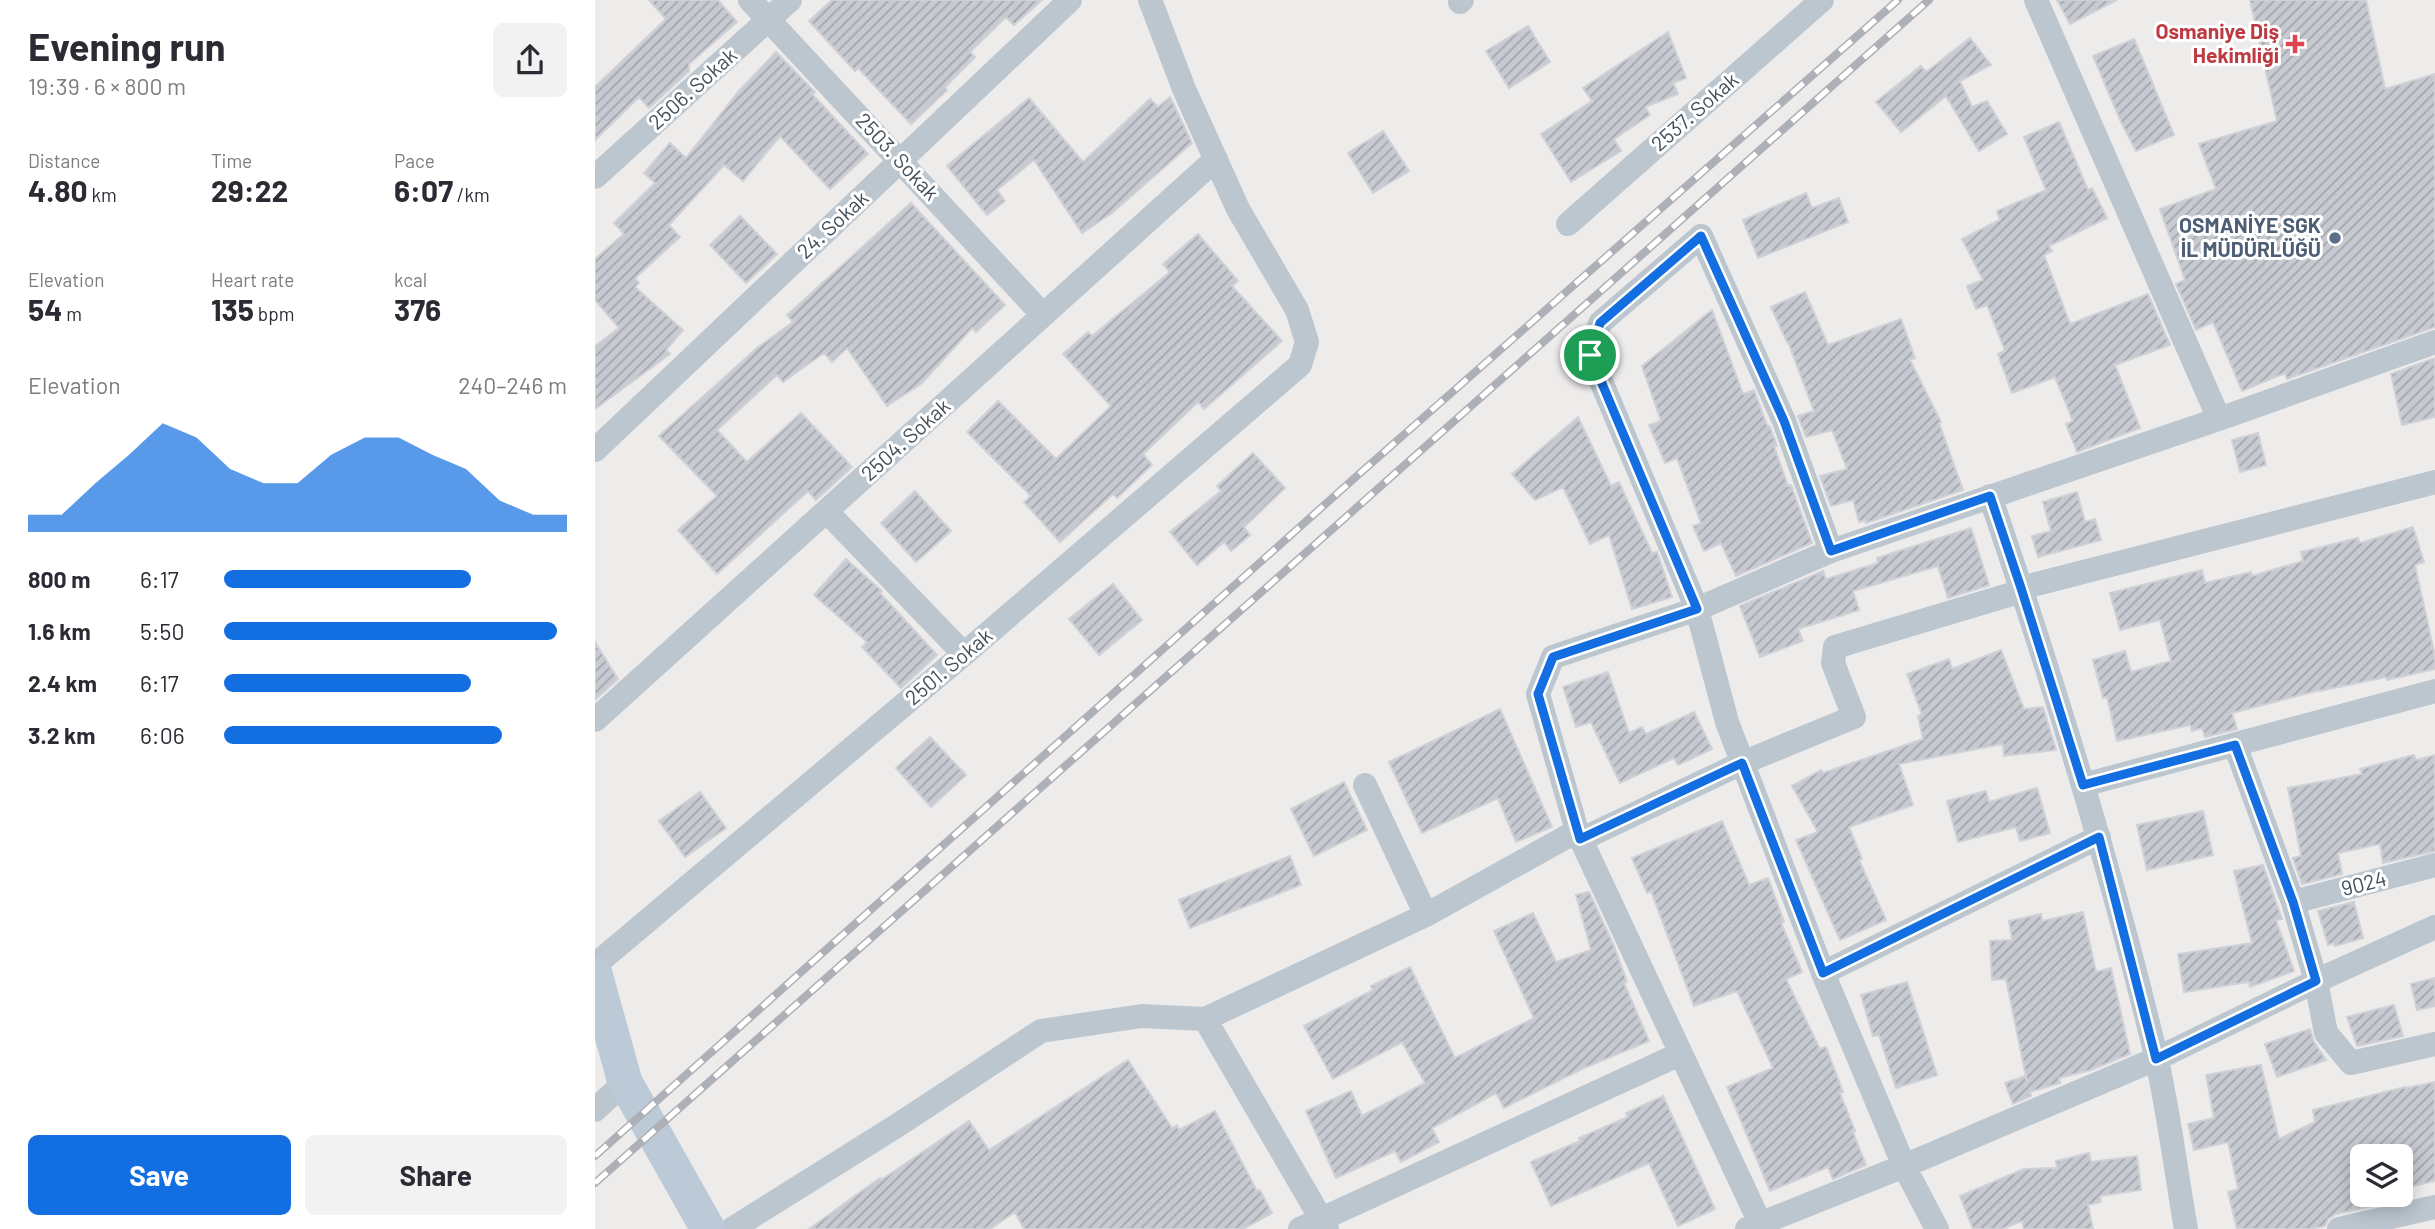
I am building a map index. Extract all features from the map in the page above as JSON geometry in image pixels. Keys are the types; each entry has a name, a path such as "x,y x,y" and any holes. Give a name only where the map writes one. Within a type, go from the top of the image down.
{"street":[{"name":"2503. Sokak","path":"750,0 1043,315"},
{"name":"2506. Sokak","path":"595,177 790,0"},
{"name":"24. Sokak","path":"595,450 1070,0"},
{"path":"1150,0 1184,89 1216,159"},
{"name":"2537. Sokak","path":"1568,223 1822,0"},
{"path":"2036,0 2219,419"},
{"name":"2504. Sokak","path":"595,720 1216,159"},
{"name":"2501. Sokak","path":"595,965 964,654 1300,365 1307,342 1297,310 1238,209 1216,159"},
{"path":"1831,551 1784,421 1701,236 1600,323 1590,355 1697,609 1727,722 1823,973 1904,1166 1937,1229"},
{"path":"2435,342 2219,419 1831,551 1697,609 1553,657 1538,694 1579,835 1681,1054 1754,1226 1904,1166 2156,1059 2435,927"},
{"path":"732,1229 1041,1031 1142,1016 1205,1018 1426,915 1579,835 1854,717 1833,663 1835,646 2022,589 2435,482"},
{"path":"1990,496 2022,589 2099,837 2156,1059 2186,1229"},
{"path":"827,512 964,654"},
{"path":"2083,785 2435,691"},
{"path":"2235,745 2293,902 2316,981 2326,1033 2351,1063 2435,1044"},
{"path":"1365,785 1426,915"},
{"path":"1823,973 2099,837"},
{"name":"9024","path":"2293,902 2435,865"},
{"path":"595,974 625,1082 708,1229"},
{"path":"1205,1018 1316,1226 1681,1054"},
{"path":"595,1110 625,1082"},
{"path":"2339,1229 2435,1207"}],"building":[{"path":"649,0 718,0 737,22 689,64 689,71 649,108 639,97 595,140 595,87 666,19"},
{"path":"832,0 1042,0 1014,25 1006,17 970,52 975,57 945,87 947,90 911,124 858,68 855,71 809,21"},
{"path":"2057,0 2117,0 2070,24"},
{"name":"OSMANİYE SGK İL MÜDÜRLÜĞÜ","path":"2250,0 2366,0 2385,89 2435,74 2435,327 2287,379 2285,373 2242,391 2213,322 2196,330 2176,284 2185,280 2160,209 2216,189 2199,144 2277,121"},
{"path":"1528,26 1550,62 1509,88 1486,51"},
{"path":"1668,32 1686,78 1673,83 1678,94 1645,107 1650,115 1614,139 1621,151 1571,182 1541,134 1592,101 1583,88"},
{"path":"1970,38 1991,65 1960,81 1972,107 1987,101 2007,134 1979,151 1946,96 1901,132 1876,102 1921,66 1926,72"},
{"path":"2134,39 2174,135 2136,151 2093,56"},
{"path":"776,52 815,92 812,94 868,154 830,189 780,136 743,181 724,165 669,225 680,237 635,278 639,283 635,287 683,330 666,350 670,354 595,409 595,346 619,328 595,300 595,259 624,234 614,223 655,183 644,173 670,143 686,158 739,91"},
{"path":"1170,97 1192,143 1112,213 1082,233 1034,160 997,190 1005,201 987,215 947,166 1029,98 1083,162 1150,99 1158,107"},
{"path":"2059,122 2088,190 2092,188 2107,218 2049,246 2052,251 2044,255 2070,324 2148,294 2170,345 2115,365 2140,428 2077,452 2066,424 2073,421 2055,377 2012,393 1998,354 2005,351 1987,305 1976,309 1967,286 1983,280 1962,239 2000,220 1997,211 2046,190 2024,137"},
{"path":"1383,131 1409,171 1373,193 1348,153"},
{"path":"1806,193 1812,208 1839,198 1848,222 1758,258 1743,220"},
{"path":"911,203 1005,305 976,332 972,328 922,383 887,406 847,348 832,362 824,353 783,382 777,375 717,430 747,462 801,413 852,467 816,500 808,491 717,574 678,530 717,496 659,436 757,348 793,322 787,315"},
{"path":"740,216 777,254 746,283 710,245"},
{"path":"1198,234 1238,281 1232,286 1282,341 1204,409 1198,402 1143,454 1152,465 1117,498 1113,494 1060,542 1024,502 1031,496 967,432 998,401 1056,459 1111,406 1063,354 1088,332 1092,336 1170,272 1163,264"},
{"path":"1805,292 1828,345 1901,319 1915,358 1910,360 1941,422 1939,423 1963,490 1866,523 1865,520 1859,522 1853,500 1831,506 1820,476 1847,469 1832,430 1806,437 1798,416 1814,411 1788,342 1771,307"},
{"path":"1712,310 1743,394 1754,390 1770,427 1788,486 1791,485 1812,543 1736,576 1721,543 1704,551 1693,526 1701,523 1677,458 1665,463 1649,425 1661,421 1642,366"},
{"path":"2435,358 2435,417 2402,425 2391,374"},
{"path":"1578,417 1611,486 1619,482 1652,553 1657,552 1672,597 1632,609 1609,535 1590,544 1563,487 1535,500 1512,474"},
{"path":"2258,433 2266,465 2240,472 2232,440"},
{"path":"1253,453 1285,488 1244,527 1250,535 1231,551 1224,542 1197,565 1170,532 1221,491 1217,486"},
{"path":"915,491 951,531 916,562 881,523"},
{"path":"2077,492 2085,522 2095,519 2101,540 2038,557 2032,536 2051,531 2043,502"},
{"path":"2413,527 2424,562 2415,565 2435,656 2435,669 2387,680 2386,677 2320,690 2232,713 2237,729 2205,737 2202,728 2192,731 2190,725 2117,741 2107,697 2103,698 2093,660 2125,651 2131,672 2171,661 2160,620 2120,630 2110,593 2202,570 2205,583 2251,572 2252,576 2303,561 2301,552 2358,538 2360,543"},
{"path":"1971,528 1989,585 1948,598 1938,566 1853,591 1859,610 1798,629 1803,641 1760,657 1740,606 1823,571 1826,579 1878,563 1877,558"},
{"path":"846,559 882,591 880,593 937,655 901,688 862,647 867,642 814,595"},
{"path":"1113,584 1142,620 1099,655 1069,619"},
{"path":"595,642 618,679 595,700"},
{"path":"2001,650 2024,709 2043,707 2056,750 2004,756 2003,744 1899,764 1913,805 1849,827 1862,859 1859,860 1886,920 1840,940 1796,840 1818,832 1792,786 1821,770 1823,773 1923,739 1918,716 1922,715 1907,674 1949,659 1952,669"},
{"path":"1608,672 1629,733 1642,727 1646,734 1694,712 1712,749 1678,765 1674,758 1620,783 1591,722 1576,727 1563,687"},
{"path":"1500,709 1552,827 1516,842 1498,798 1422,833 1389,762"},
{"path":"930,737 966,775 931,807 896,768"},
{"path":"2414,755 2416,760 2435,755 2435,851 2383,863 2380,844 2338,853 2342,874 2302,884 2293,858 2301,856 2288,788 2362,774 2360,769"},
{"path":"1344,782 1367,830 1314,856 1291,809"},
{"path":"2037,788 2050,833 2020,841 2016,827 1958,842 1947,801 1986,791 1989,802"},
{"path":"700,792 726,828 685,857 659,821"},
{"path":"2203,811 2213,855 2147,870 2137,825"},
{"path":"1722,821 1749,885 1768,878 1784,922 1781,923 1802,972 1786,979 1820,1049 1826,1047 1866,1165 1833,1179 1828,1167 1770,1191 1727,1087 1773,1068 1737,991 1694,1006 1651,891 1647,893 1632,858"},
{"path":"1290,856 1301,885 1190,928 1179,900"},
{"path":"2263,865 2282,919 2276,920 2294,971 2250,987 2249,982 2184,992 2178,954 2252,943 2234,871"},
{"path":"1589,892 1614,946 1627,982 1624,983 1649,1041 1584,1068 1504,1108 1496,1093 1432,1128 1439,1142 1401,1162 1395,1151 1336,1178 1306,1111 1351,1091 1362,1116 1425,1083 1402,1042 1333,1079 1304,1026 1373,990 1371,986 1410,967 1455,1058 1534,1018 1494,931 1533,913 1556,962 1591,950 1576,895"},
{"path":"2354,902 2363,938 2335,946 2334,943 2328,945 2318,911"},
{"path":"2083,912 2096,972 2111,968 2130,1054 2091,1070 2059,1078 2060,1083 2030,1092 2031,1096 2013,1104 2005,1083 2025,1076 2027,1082 2006,979 1992,980 1990,941 2012,940 2009,921 2041,914 2042,921"},
{"path":"2435,978 2435,1006 2417,1010 2411,984"},
{"path":"1907,982 1937,1075 1896,1088 1879,1035 1873,1036 1861,995"},
{"path":"2394,1005 2403,1036 2357,1046 2347,1017"},
{"path":"2310,1029 2314,1042 2326,1060 2277,1077 2265,1044"},
{"path":"1128,1060 1172,1128 1177,1125 1179,1130 1215,1111 1257,1191 1260,1190 1272,1213 1243,1229 1024,1229 1015,1212 990,1229 809,1229 880,1178 881,1180 969,1121 989,1150"},
{"path":"2261,1065 2279,1139 2315,1122 2313,1110 2435,1082 2435,1181 2413,1186 2413,1144 2350,1144 2350,1207 2368,1207 2336,1214 2328,1219 2325,1226 2311,1229 2237,1229 2228,1192 2238,1189 2228,1142 2194,1150 2188,1124 2214,1118 2206,1075"},
{"path":"1663,1096 1715,1209 1678,1226 1649,1163 1551,1206 1531,1162 1628,1117 1626,1113"},
{"path":"2089,1153 2091,1162 2137,1156 2141,1190 2100,1196 2101,1202 2088,1205 2093,1229 2024,1229 2022,1221 2002,1229 1973,1229 1960,1196 2024,1169 2057,1168 2056,1161"}],"railway":[{"path":"595,1156 1358,475 1898,0"},
{"path":"595,1183 1929,0"}],"place":[{"name":"Osmaniye Diş Hekimliği","path":"2295,44"},
{"name":"OSMANİYE SGK İL MÜDÜRLÜĞÜ","path":"2335,238"}],"route":[{"path":"1701,236 1784,421 1831,551 1990,496 2083,785 2235,745 2293,902 2316,981 2156,1059 2099,837 1823,973 1742,763 1580,839 1538,694 1553,657 1697,609 1590,355 1600,323 1701,236"}]}
